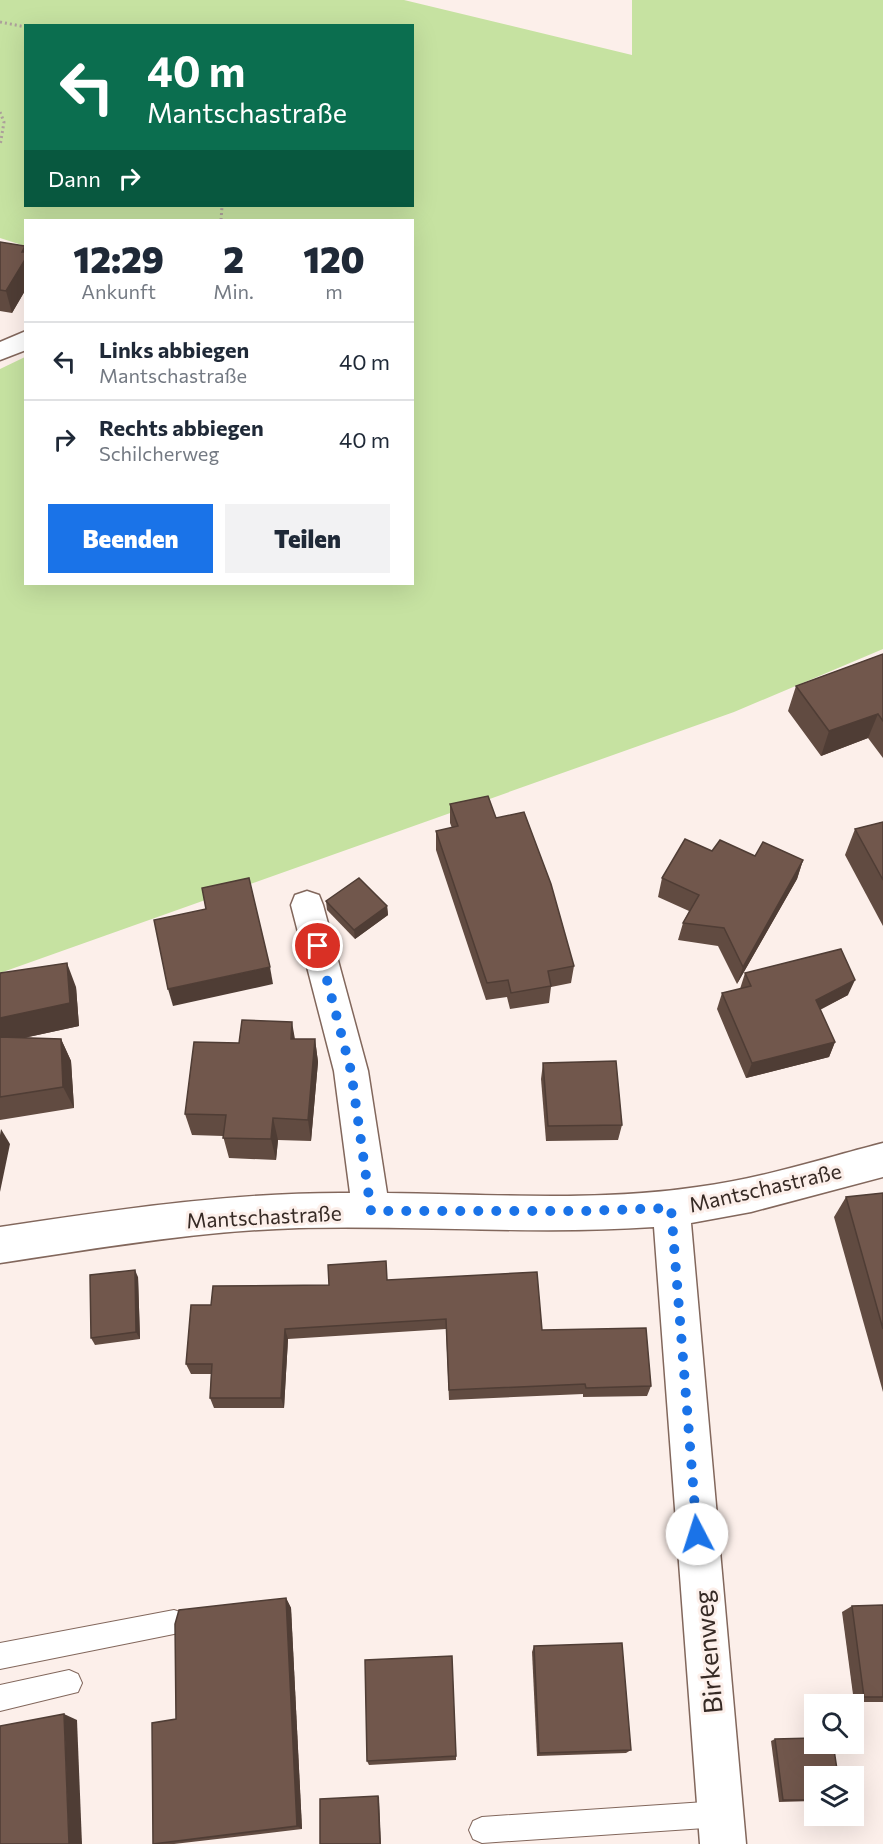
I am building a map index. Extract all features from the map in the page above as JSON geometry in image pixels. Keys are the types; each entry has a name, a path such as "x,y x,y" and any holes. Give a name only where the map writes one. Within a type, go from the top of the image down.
{"street":[{"path":"0,352 24,340"},
{"path":"307,905 351,1071 371,1211"},
{"name":"Mantschastraße","path":"0,1245 216,1216 299,1211 585,1211 671,1208 741,1197 883,1160"},
{"name":"Birkenweg","path":"671,1208 721,1829"}],"lane":[{"path":"0,1656 174,1622"},
{"path":"0,1698 69,1683"},
{"path":"482,1830 721,1829"}],"path":[{"path":"0,22 24,27"},
{"path":"0,112 4,122 0,147"}],"green space":[{"path":"0,0 404,0 632,55 632,0 883,0 883,649 734,712 0,973 0,369 24,357 24,585 414,585 414,219 24,219 24,246 0,238"}],"building":[{"path":"0,242 24,246 22,252 24,252 24,261 6,291 0,290"},
{"path":"883,654 883,721 878,714 829,731 796,686"},
{"path":"488,796 496,818 524,812 551,884 574,966 548,971 551,986 511,993 508,980 487,983 436,831 458,826 450,804"},
{"path":"883,822 883,880 855,829"},
{"path":"685,839 712,851 720,840 755,856 763,842 803,860 743,967 724,928 683,923 699,895 662,878"},
{"path":"249,878 270,967 168,989 154,920 206,909 202,888"},
{"path":"359,878 387,906 354,930 326,901"},
{"path":"841,949 855,980 816,1000 835,1042 752,1063 722,993 751,986 745,973"},
{"path":"67,963 70,1003 0,1018 0,973"},
{"path":"242,1020 292,1022 291,1039 315,1039 308,1120 273,1118 271,1139 223,1138 226,1115 185,1114 194,1042 239,1043"},
{"path":"0,1037 61,1039 63,1087 0,1097"},
{"path":"616,1061 622,1125 548,1126 543,1063"},
{"path":"883,1193 883,1329 846,1197"},
{"path":"386,1261 387,1280 537,1272 542,1330 646,1328 651,1386 586,1388 585,1384 449,1390 446,1319 285,1329 281,1398 210,1398 212,1364 186,1364 191,1305 211,1305 213,1286 329,1285 328,1265"},
{"path":"135,1270 136,1332 91,1338 90,1275"},
{"path":"286,1598 297,1826 153,1844 152,1723 176,1719 175,1624 179,1610"},
{"path":"883,1605 883,1697 864,1697 852,1606"},
{"path":"622,1643 631,1750 539,1753 534,1646"},
{"path":"452,1656 456,1756 367,1761 365,1660"},
{"path":"64,1714 69,1844 0,1844 0,1726"},
{"path":"804,1738 804,1754 835,1754 836,1766 804,1766 804,1800 783,1800 775,1739"},
{"path":"378,1796 380,1844 320,1844 320,1799"}],"route":[{"path":"318,946 351,1071 371,1211 585,1211 671,1208 697,1534"}]}
